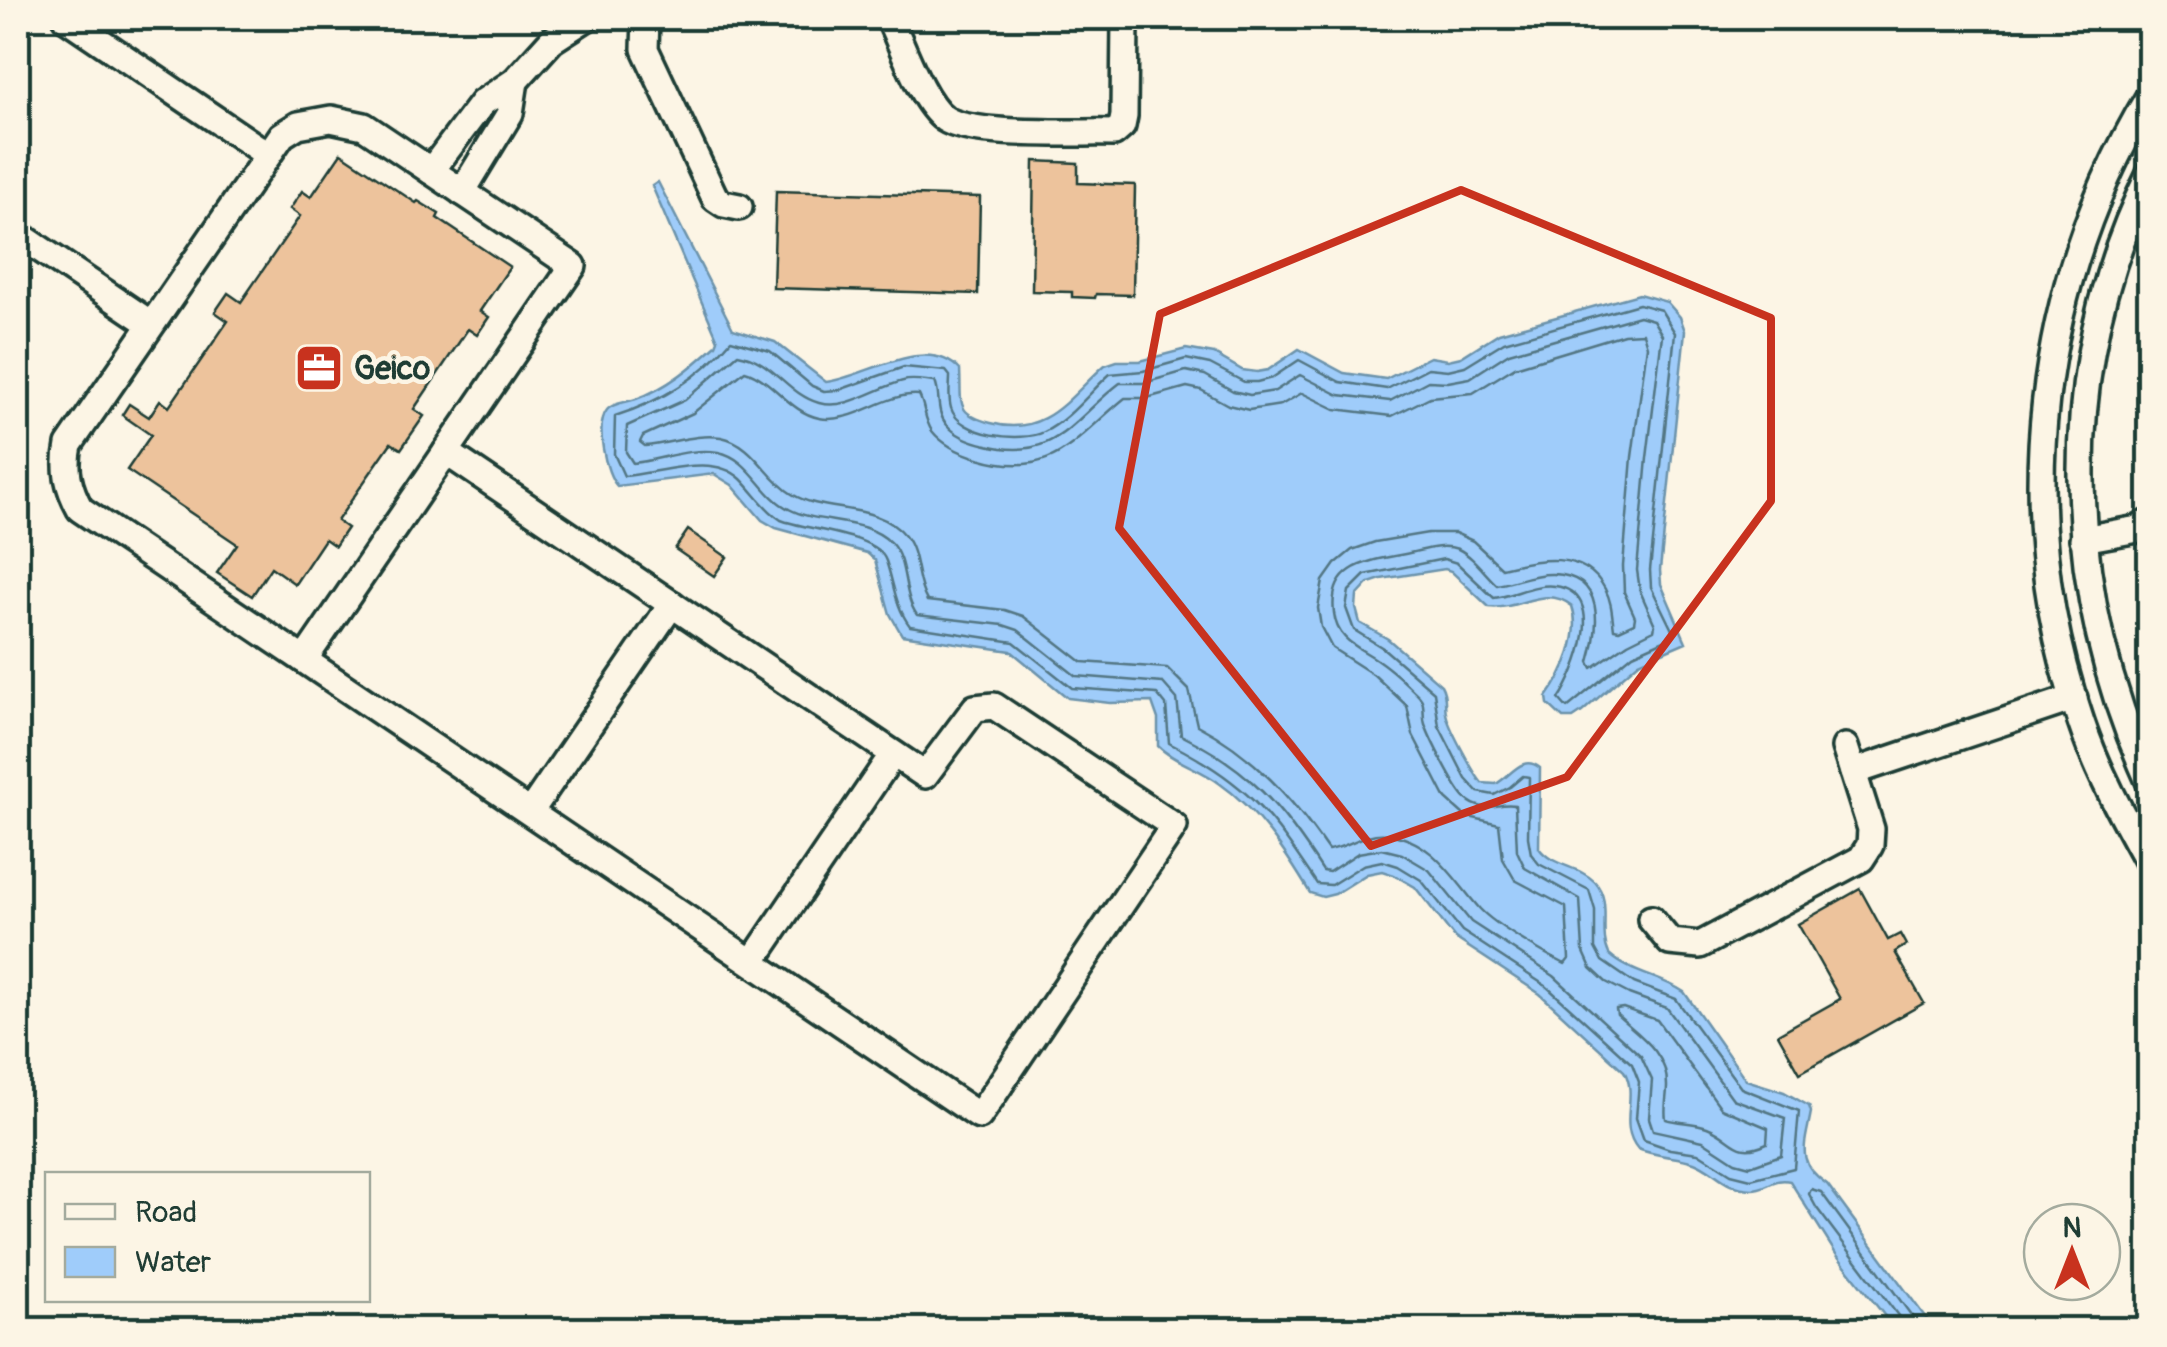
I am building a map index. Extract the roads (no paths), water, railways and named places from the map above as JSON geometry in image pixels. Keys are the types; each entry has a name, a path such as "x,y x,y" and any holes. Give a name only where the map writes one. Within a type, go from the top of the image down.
{"street":[{"path":"66,18 268,155"},
{"path":"431,171 482,102 515,82 552,40 586,18"},
{"path":"646,18 645,49 715,198 739,207"},
{"path":"889,18 929,101 944,118 967,128 1114,133 1122,126 1124,116 1125,18"},
{"path":"462,192 510,113 515,82"},
{"path":"2150,95 2126,133 2087,220 2060,310 2041,441 2044,550 2053,616 2074,698 2106,786 2150,866"},
{"path":"304,660 446,452 573,266 364,126 331,119 298,125 282,135 69,445 66,477 80,509 979,1116 1174,826 994,706 975,708 924,775 446,452"},
{"path":"2150,174 2122,240 2091,350 2080,451 2083,539 2095,624 2109,678 2150,782"},
{"path":"18,234 152,324"},
{"path":"2083,539 2138,529 2150,522"},
{"path":"530,812 672,604"},
{"path":"1853,772 2074,698"},
{"path":"1650,919 1670,942 1700,944 1861,859 1870,846 1871,829 1844,746"},
{"path":"752,962 893,754"}],"water":[{"path":"658,182 733,329 775,342 826,382 913,356 946,360 960,370 965,411 991,423 1010,426 1027,425 1055,412 1105,365 1117,361 1140,361 1186,349 1214,354 1242,370 1257,372 1268,370 1299,349 1344,373 1386,379 1430,357 1461,357 1499,333 1639,294 1667,302 1680,317 1685,331 1660,570 1661,584 1686,642 1639,662 1582,712 1573,718 1563,718 1548,704 1547,697 1565,665 1575,629 1572,606 1562,600 1552,597 1489,607 1445,569 1369,583 1357,596 1356,608 1360,623 1388,639 1441,685 1449,723 1482,783 1496,784 1528,763 1540,768 1539,848 1551,859 1595,882 1603,899 1609,954 1684,992 1746,1080 1784,1092 1809,1106 1806,1161 1934,1329 1895,1329 1836,1254 1790,1181 1743,1188 1694,1162 1638,1149 1629,1130 1630,1090 1624,1071 1540,994 1455,938 1415,887 1382,871 1367,874 1335,894 1323,897 1310,893 1281,848 1246,806 1212,778 1158,746 1158,719 1152,702 1068,698 1011,651 902,635 890,614 875,560 867,553 776,528 762,520 732,485 714,474 617,486 603,449 602,426 607,410 669,383 718,340 652,186"}],"place":[{"name":"Geico","path":"319,368"}]}
